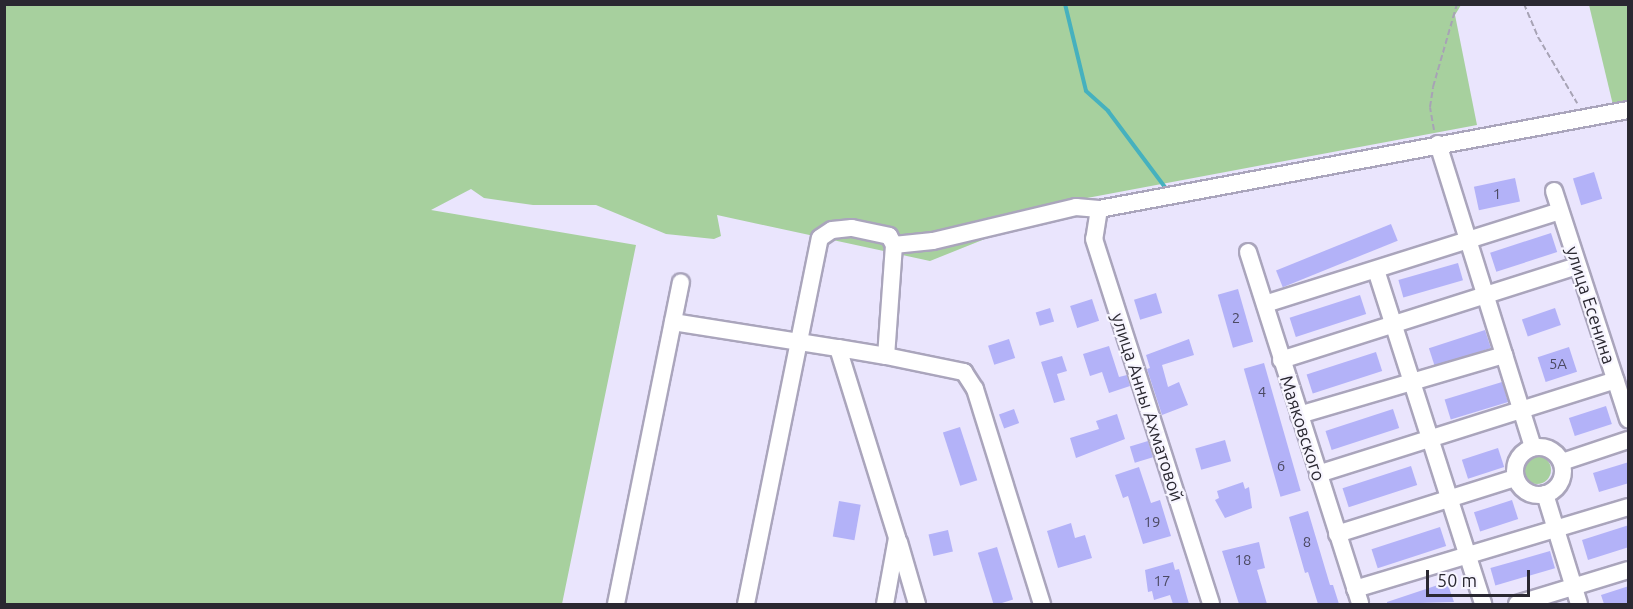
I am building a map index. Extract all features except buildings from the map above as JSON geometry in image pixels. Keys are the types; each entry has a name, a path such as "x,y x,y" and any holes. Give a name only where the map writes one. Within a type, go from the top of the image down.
{"street":[{"path":"894,245 933,241 1076,207 1099,209 1629,110"},
{"path":"1438,144 1533,447"},
{"name":"улица Есенина","path":"1554,191 1629,419"},
{"name":"улица Анны Ахматовой","path":"1099,209 1094,239 1211,604"},
{"path":"1265,304 1560,211"},
{"path":"746,604 797,342 820,238 832,230 852,228 889,236 894,245 886,356"},
{"name":"Маяковского","path":"1248,252 1357,597"},
{"path":"1281,360 1577,266"},
{"path":"1376,270 1483,604"},
{"path":"616,604 681,282"},
{"path":"673,322 886,356 964,372 975,389 1042,604"},
{"path":"838,348 917,604"},
{"path":"1299,415 1504,355"},
{"path":"1318,474 1616,380"},
{"path":"1562,462 1629,440"},
{"path":"1533,447 1547,447 1562,462 1558,485 1545,494 1530,494 1515,478 1517,459 1533,447"},
{"path":"1337,534 1515,478"},
{"path":"1545,494 1579,604"},
{"path":"1357,597 1468,557 1629,507"},
{"path":"885,604 897,538"},
{"path":"1516,604 1629,570"}],"path":[{"path":"1438,144 1431,121 1433,87 1456,4"},
{"path":"1524,4 1538,37 1586,119"}],"green space":[{"path":"4,5 1461,5 1455,15 1477,125 1087,198 930,261 717,215 721,236 714,239 666,234 596,205 533,205 484,198 471,189 431,210 636,245 562,604 5,604"},
{"path":"1589,5 1628,5 1628,102 1613,105"},
{"path":"1537,456 1547,460 1551,470 1547,480 1537,484 1527,480 1523,470 1527,460"}],"waterway":[{"path":"1065,4 1086,91 1108,111 1167,190"}]}
